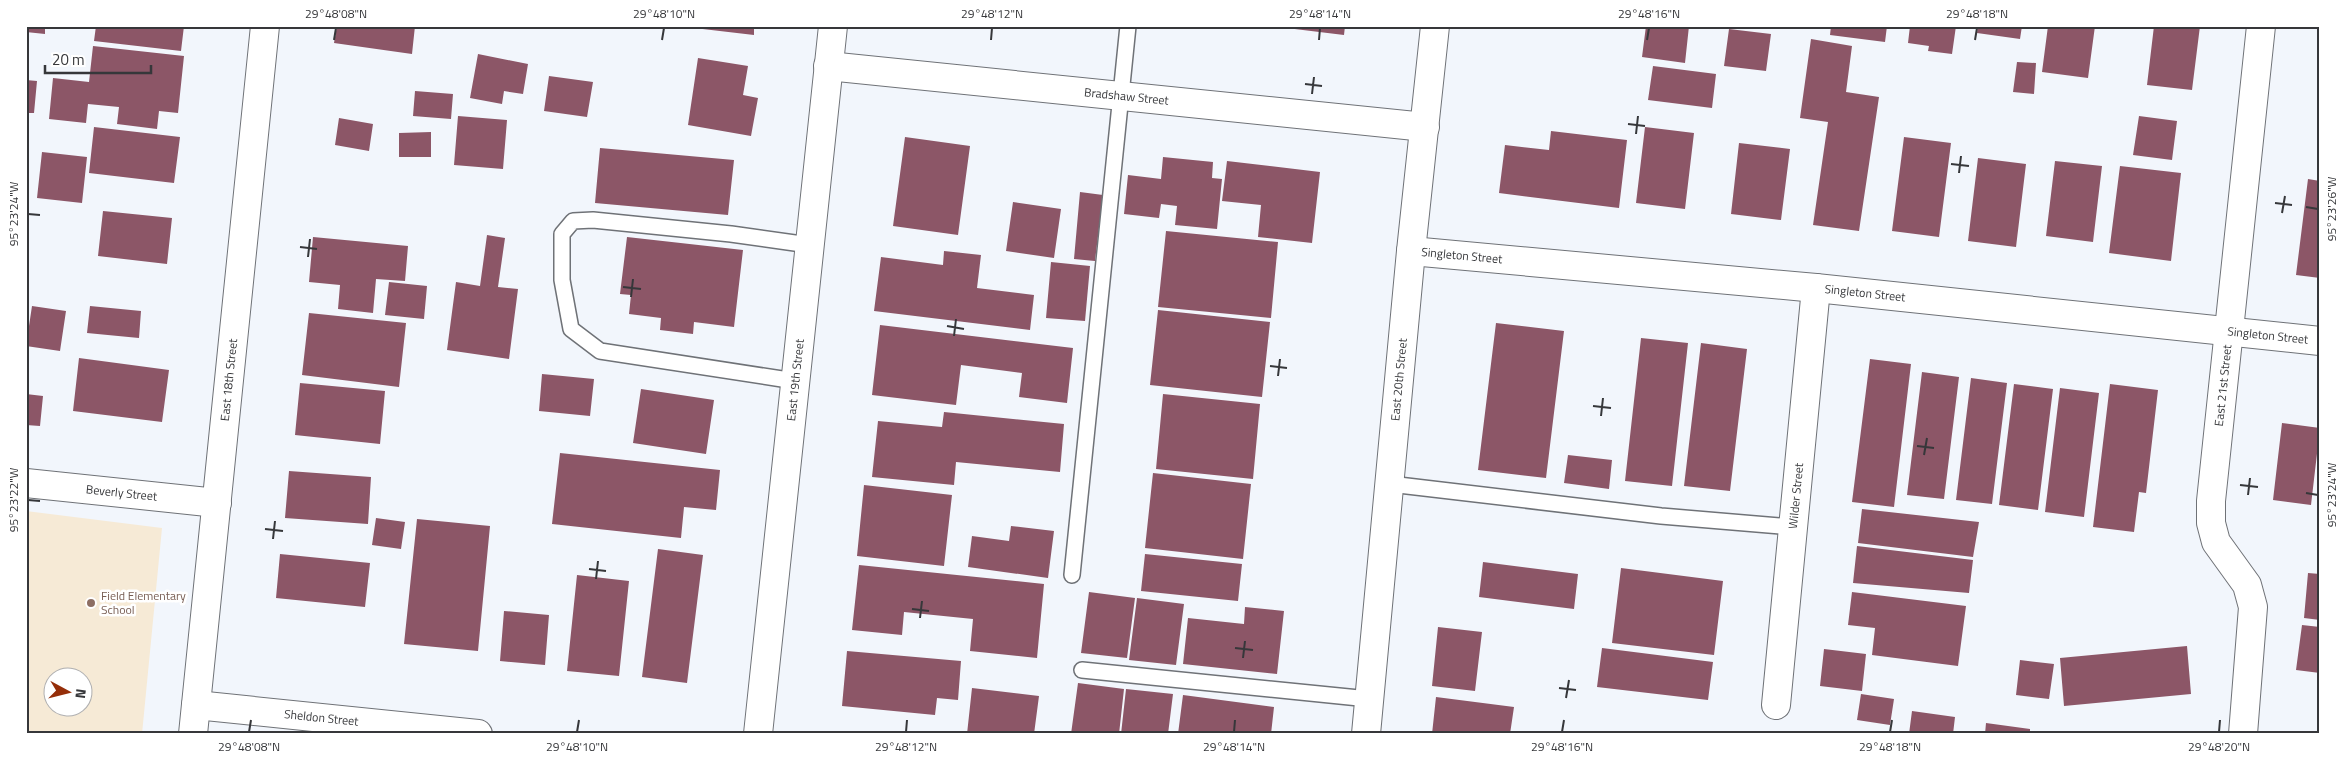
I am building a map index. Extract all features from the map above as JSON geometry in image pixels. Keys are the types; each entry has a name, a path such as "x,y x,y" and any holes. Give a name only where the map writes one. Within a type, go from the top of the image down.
{"street":[{"name":"East 18th Street","path":"192,734 218,503 265,26"},
{"name":"East 19th Street","path":"758,734 832,26"},
{"name":"East 20th Street","path":"1366,734 1411,251 1435,26"},
{"name":"East 21st Street","path":"2243,734 2253,608 2247,584 2216,542 2211,524 2211,501 2261,26"},
{"name":"Bradshaw Street","path":"828,66 1425,126"},
{"name":"Singleton Street","path":"1411,251 1816,288 2320,341"},
{"name":"Wilder Street","path":"1776,704 1816,288"},
{"name":"Beverly Street","path":"26,483 218,503"},
{"name":"Sheldon Street","path":"196,705 478,734"}],"lane":[{"path":"1072,575 1128,26"},
{"path":"795,380 600,351 571,329 562,280 562,234 573,221 593,220 732,234 809,245"},
{"path":"1390,484 1661,516 1793,527"},
{"path":"1082,670 1369,699"}],"shaded area":[{"name":"Field Elementary School","path":"26,511 162,528 142,734 26,734"}],"building":[{"path":"26,26 45,26 45,34 26,32"},
{"path":"96,26 184,26 181,51 94,41"},
{"path":"337,26 415,26 412,54 334,43"},
{"path":"677,26 754,26 754,35"},
{"path":"1269,26 1345,26 1344,35"},
{"path":"1646,26 1689,26 1685,63 1642,57"},
{"path":"1831,26 1887,26 1885,42 1830,35"},
{"path":"1910,26 1956,26 1952,54 1928,51 1929,46 1908,43"},
{"path":"1978,26 2022,26 2020,39 1977,33"},
{"path":"2048,26 2095,26 2088,78 2042,72"},
{"path":"2154,26 2200,26 2192,90 2147,85"},
{"path":"1729,29 1771,34 1766,71 1724,66"},
{"path":"1811,39 1852,46 1846,92 1879,97 1859,231 1813,225 1828,122 1800,118"},
{"path":"93,46 184,56 178,113 159,111 157,129 117,124 119,107 88,104 86,123 49,119 53,78 89,82"},
{"path":"478,54 528,64 523,94 504,91 502,104 470,98"},
{"path":"698,58 748,66 743,95 758,98 751,136 688,125"},
{"path":"2017,62 2036,63 2034,94 2013,92"},
{"path":"1653,66 1716,74 1712,108 1648,100"},
{"path":"549,76 593,82 587,117 544,111"},
{"path":"26,80 37,81 34,113 26,113"},
{"path":"415,91 453,94 451,119 413,116"},
{"path":"458,116 507,120 503,169 454,165"},
{"path":"2139,116 2177,121 2172,160 2133,155"},
{"path":"339,118 373,124 369,151 335,145"},
{"path":"94,127 180,137 174,183 89,173"},
{"path":"1645,127 1694,133 1685,209 1636,203"},
{"path":"1551,131 1627,140 1619,208 1499,193 1505,145 1549,150"},
{"path":"431,132 431,157 399,157 399,133"},
{"path":"905,137 970,146 958,235 893,226"},
{"path":"1904,137 1951,143 1939,237 1892,231"},
{"path":"1739,143 1790,149 1781,220 1731,214"},
{"path":"600,148 734,160 728,215 595,203"},
{"path":"42,152 87,157 82,203 37,198"},
{"path":"1163,157 1213,162 1212,178 1222,179 1217,229 1175,225 1177,206 1161,204 1159,218 1124,214 1128,175 1161,179"},
{"path":"1978,158 2026,164 2016,247 1968,241"},
{"path":"1227,161 1320,172 1312,243 1258,237 1261,205 1222,201"},
{"path":"2055,161 2102,166 2093,242 2046,236"},
{"path":"2120,166 2181,173 2171,261 2109,253"},
{"path":"2308,179 2320,181 2320,278 2296,275"},
{"path":"1080,192 1103,195 1095,261 1074,259"},
{"path":"1013,202 1061,209 1054,258 1006,251"},
{"path":"103,211 172,218 167,264 98,256"},
{"path":"1166,231 1278,242 1271,318 1158,307"},
{"path":"487,235 505,238 498,287 518,289 509,359 447,350 456,282 480,286"},
{"path":"313,237 408,246 405,281 376,279 373,313 338,309 340,285 309,282"},
{"path":"627,237 743,250 734,327 694,322 693,334 660,330 661,318 629,314 631,295 620,294"},
{"path":"944,251 981,255 977,288 1034,295 1030,330 874,311 881,257 943,265"},
{"path":"1051,262 1090,266 1085,321 1046,318"},
{"path":"389,282 427,286 424,319 385,315"},
{"path":"32,306 66,311 60,351 26,346"},
{"path":"90,306 141,311 139,338 87,333"},
{"path":"1158,310 1270,322 1262,397 1150,385"},
{"path":"309,313 406,323 399,387 302,375"},
{"path":"1496,323 1564,331 1546,478 1478,470"},
{"path":"880,325 1073,348 1067,403 1019,397 1022,373 961,365 956,405 872,395"},
{"path":"1641,338 1688,343 1672,486 1625,481"},
{"path":"1701,343 1747,349 1730,491 1684,486"},
{"path":"79,358 169,370 162,422 73,411"},
{"path":"1870,359 1911,364 1894,507 1852,502"},
{"path":"1922,372 1959,377 1944,499 1907,495"},
{"path":"542,374 594,379 590,416 539,411"},
{"path":"1971,378 2007,383 1992,504 1956,500"},
{"path":"300,383 385,391 380,444 295,435"},
{"path":"2014,384 2053,389 2038,510 1999,505"},
{"path":"2110,384 2158,390 2146,493 2139,492 2134,532 2093,527"},
{"path":"2060,388 2099,393 2084,517 2045,512"},
{"path":"641,389 714,400 706,454 633,443"},
{"path":"26,394 43,396 40,426 26,425"},
{"path":"1163,394 1260,404 1253,479 1156,469"},
{"path":"944,412 1064,424 1060,472 956,462 954,485 872,477 878,421 942,427"},
{"path":"2282,423 2320,428 2311,505 2273,500"},
{"path":"560,453 720,470 716,510 684,507 681,538 552,524"},
{"path":"1568,455 1612,460 1609,489 1564,483"},
{"path":"289,471 371,477 368,524 285,518"},
{"path":"1153,473 1251,484 1243,559 1145,548"},
{"path":"864,485 952,495 944,566 857,556"},
{"path":"1862,509 1979,522 1973,557 1858,543"},
{"path":"376,518 405,522 401,549 372,545"},
{"path":"417,519 490,526 478,651 404,644"},
{"path":"1011,526 1054,531 1048,578 968,567 972,536 1009,541"},
{"path":"1857,546 1973,560 1969,593 1853,583"},
{"path":"658,549 703,555 687,683 642,677"},
{"path":"280,554 370,563 365,607 276,598"},
{"path":"1145,554 1242,564 1238,601 1141,591"},
{"path":"1483,562 1578,574 1574,609 1479,597"},
{"path":"859,565 1044,584 1037,658 970,651 973,619 904,612 902,635 852,630"},
{"path":"1621,568 1723,581 1714,655 1612,643"},
{"path":"2308,573 2320,574 2320,620 2304,618"},
{"path":"577,575 629,581 619,676 567,671"},
{"path":"1089,592 1135,598 1127,658 1081,653"},
{"path":"1852,592 1966,606 1958,666 1872,655 1875,628 1848,625"},
{"path":"1137,598 1184,604 1176,665 1129,660"},
{"path":"1245,607 1284,611 1277,674 1183,664 1188,618 1244,624"},
{"path":"504,611 549,615 545,665 500,661"},
{"path":"2302,625 2320,627 2320,673 2296,670"},
{"path":"1438,627 1482,632 1475,691 1432,686"},
{"path":"2187,646 2191,694 2064,706 2060,658"},
{"path":"1602,648 1713,662 1708,700 1597,687"},
{"path":"1824,649 1866,654 1862,691 1820,686"},
{"path":"847,651 961,661 958,700 937,698 935,715 842,706"},
{"path":"2020,660 2054,664 2049,699 2016,695"},
{"path":"1078,683 1124,689 1119,734 1071,734"},
{"path":"972,688 1039,696 1034,734 967,734"},
{"path":"1126,689 1173,694 1168,734 1121,734"},
{"path":"1861,694 1894,699 1890,725 1857,720"},
{"path":"1183,695 1274,707 1271,734 1178,734"},
{"path":"1436,697 1514,707 1510,734 1432,734"},
{"path":"1912,711 1955,717 1953,734 1909,734"},
{"path":"1986,723 2030,729 2030,734 1985,734"}],"place":[{"name":"Field Elementary School","path":"91,603"}]}
